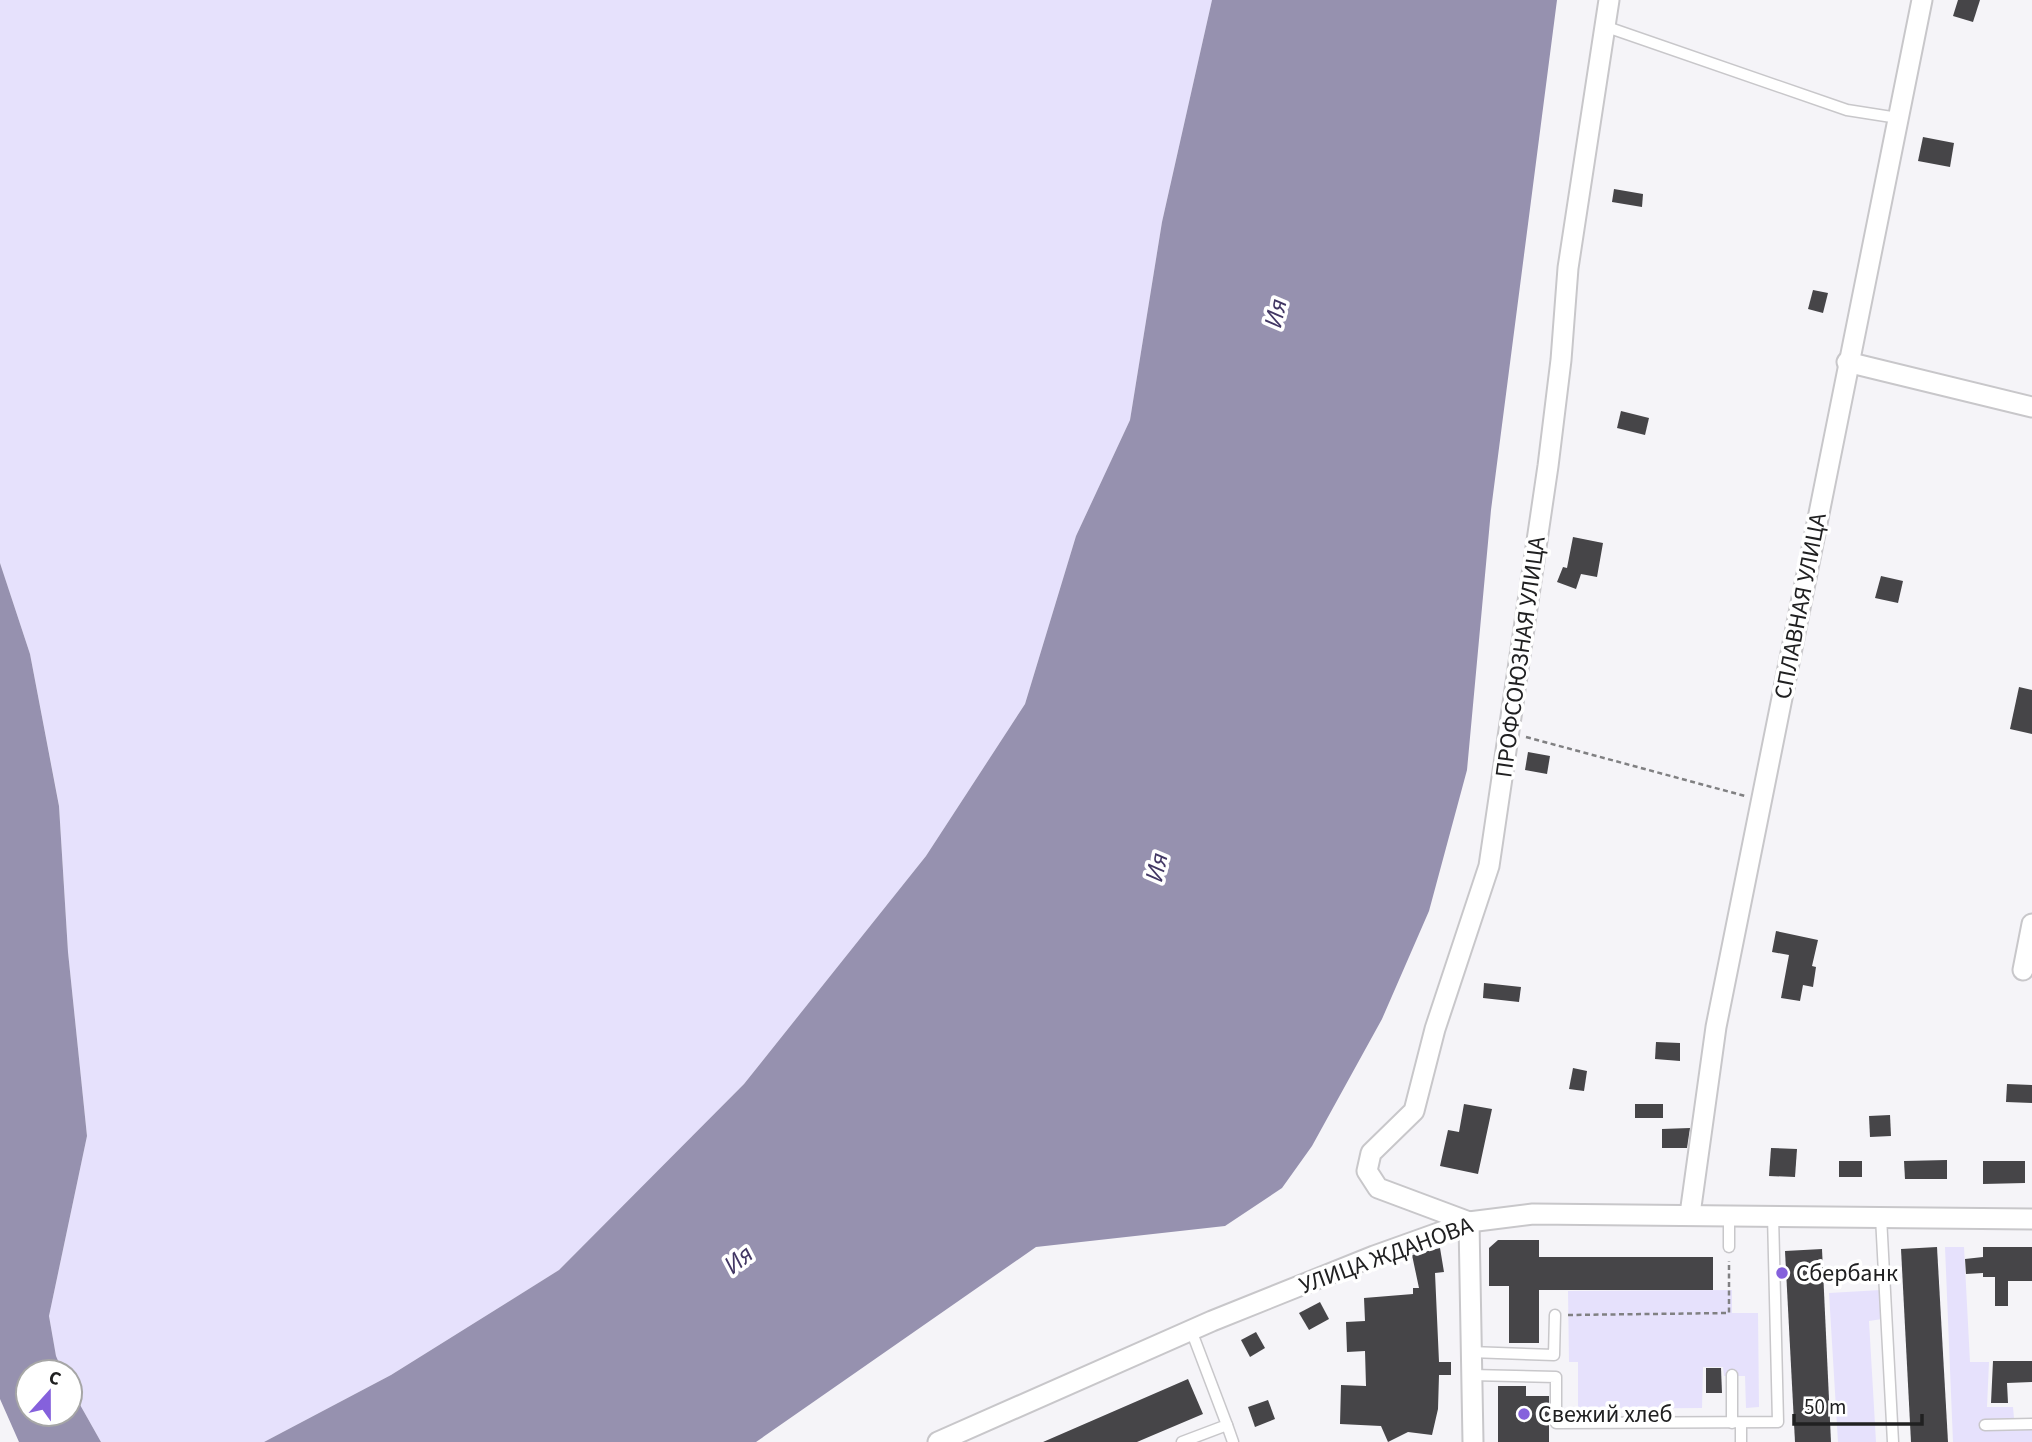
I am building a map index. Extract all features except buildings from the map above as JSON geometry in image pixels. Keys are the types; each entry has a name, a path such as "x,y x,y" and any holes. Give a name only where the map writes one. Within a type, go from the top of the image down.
{"street":[{"name":"ПРОФСОЮЗНАЯ УЛИЦА","path":"1469,1222 1378,1188 1367,1171 1371,1153 1414,1111 1435,1029 1489,866 1562,360 1568,268 1609,0"},
{"name":"СПЛАВНАЯ УЛИЦА","path":"1690,1214 1716,1027 1763,801 1847,362 1922,0"},
{"path":"1847,362 2032,408"},
{"path":"2023,970 2032,924"},
{"name":"УЛИЦА ЖДАНОВА","path":"939,1442 1191,1330 1374,1256 1469,1222 1533,1214 1773,1214 2032,1219"},
{"path":"1469,1222 1473,1442"}],"lane":[{"path":"1604,26 1847,110 1898,118"},
{"path":"1729,1214 1729,1247"},
{"path":"1471,1375 1556,1377 1556,1423 1778,1422 1773,1214"},
{"path":"1881,1217 1893,1442"},
{"path":"1470,1352 1554,1355 1555,1315"},
{"path":"1191,1330 1233,1442"},
{"path":"1732,1375 1741,1442"},
{"path":"1985,1425 2032,1424"},
{"path":"1182,1442 1227,1426"}],"path":[{"path":"1509,732 1763,801"},
{"path":"1555,1315 1730,1314 1729,1247"}],"shaded area":[{"path":"0,0 1212,0 1162,222 1130,420 1076,536 1025,704 926,856 744,1084 559,1270 391,1375 264,1442 101,1442 84,1412 84,1358 56,1356 49,1316 87,1136 68,952 59,805 30,654 0,563"},
{"path":"1945,1247 1964,1247 1970,1362 1989,1362 1987,1407 2013,1407 2014,1418 1982,1420 1982,1431 2032,1430 2032,1442 1953,1442"},
{"path":"1732,1290 1732,1313 1758,1313 1759,1407 1746,1408 1745,1376 1724,1376 1723,1367 1703,1367 1702,1408 1578,1409 1578,1362 1569,1362 1568,1291"},
{"path":"1881,1290 1882,1319 1869,1321 1876,1442 1838,1442 1829,1293"}],"water":[{"name":"Ия","path":"1212,0 1557,0 1491,510 1467,770 1429,911 1382,1019 1312,1146 1282,1188 1225,1226 1036,1247 756,1442 264,1442 391,1375 559,1270 744,1084 926,856 1025,704 1076,536 1130,420 1162,222"},
{"path":"0,563 30,654 59,806 68,952 87,1136 49,1316 57,1358 14,1358 14,1428 84,1428 84,1412 101,1442 19,1442 0,1399"}],"place":[{"name":"Сбербанк","path":"1782,1273"},
{"name":"Свежий хлеб","path":"1524,1414"}]}
